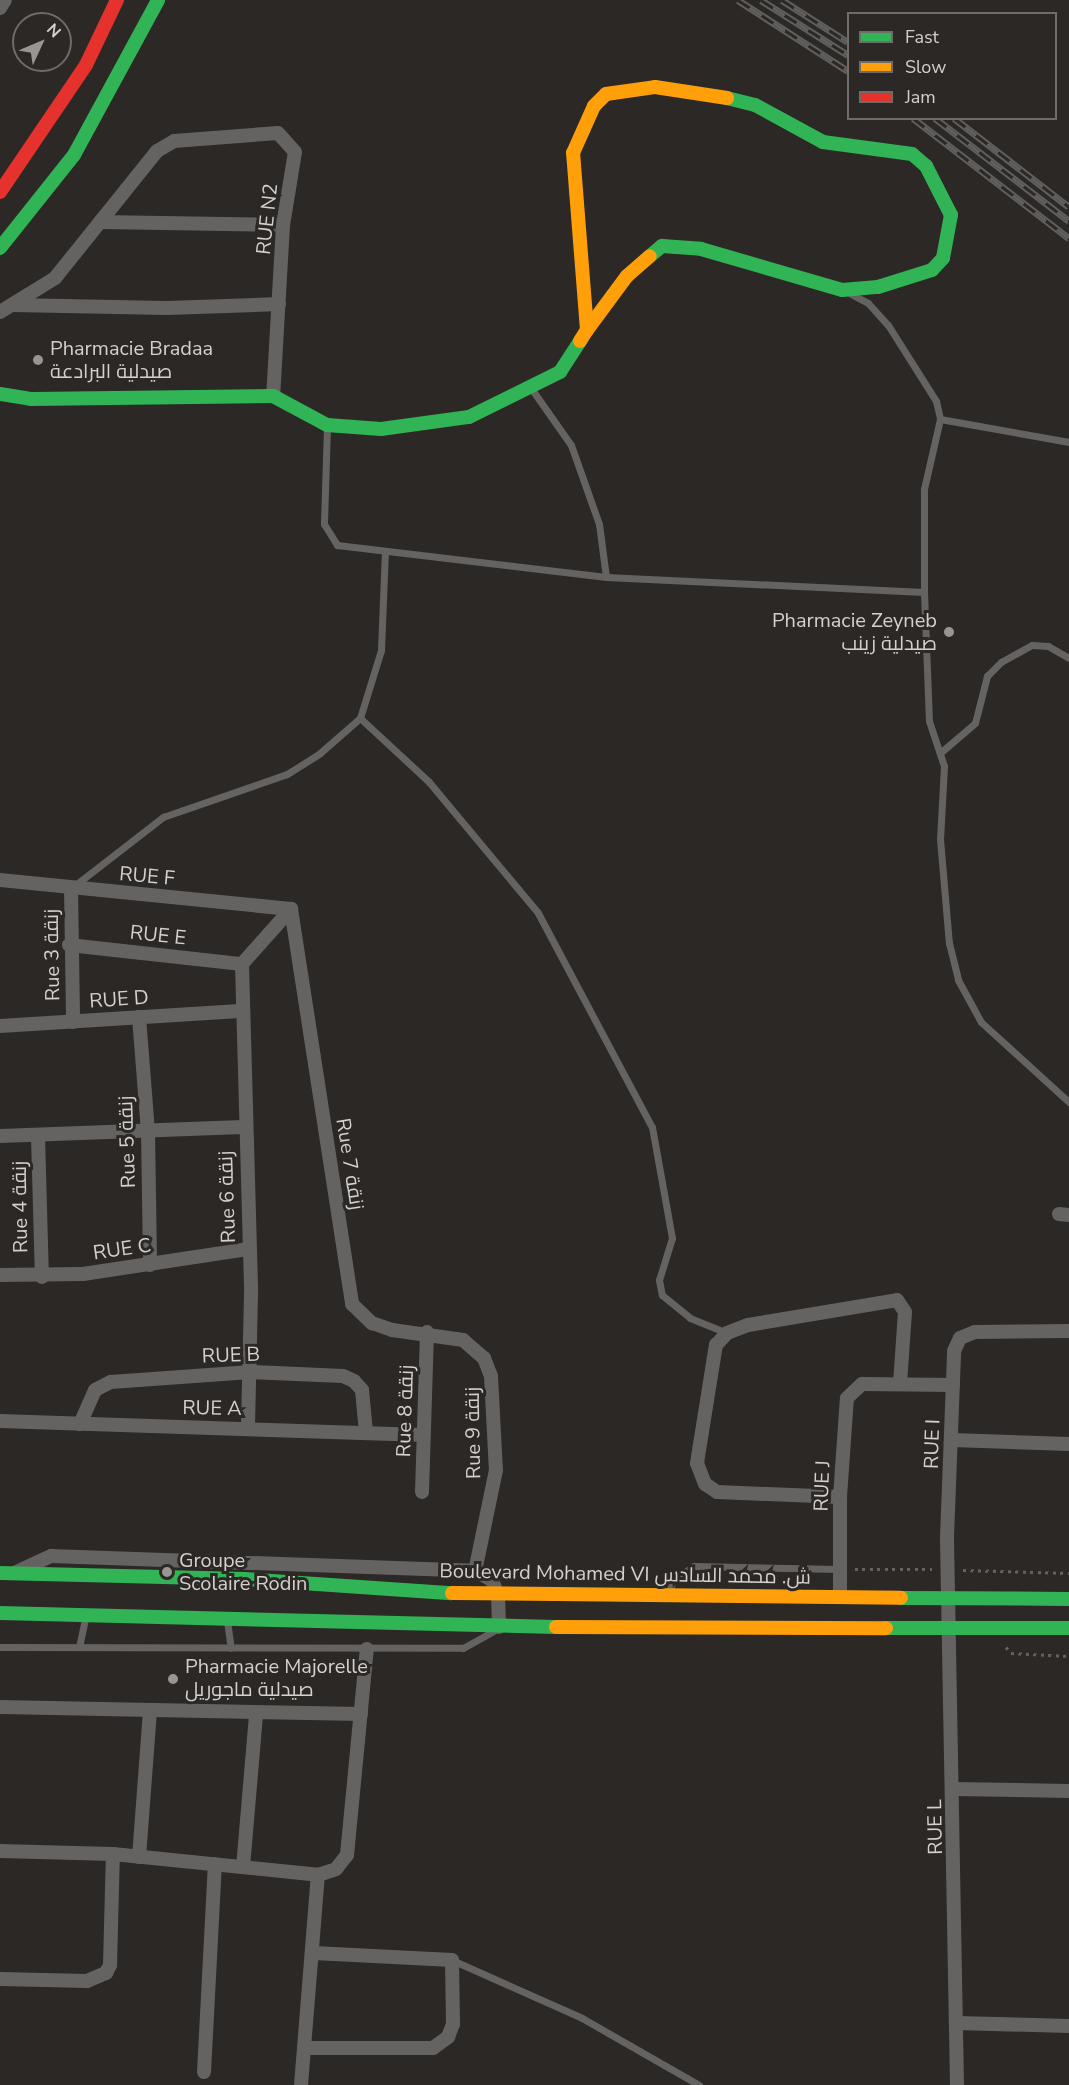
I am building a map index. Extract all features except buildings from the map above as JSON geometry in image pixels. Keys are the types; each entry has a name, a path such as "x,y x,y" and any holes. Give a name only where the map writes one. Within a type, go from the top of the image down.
{"main road":[{"path":"0,192 86,65 117,0"},
{"path":"0,248 74,155 117,83 158,0"},
{"path":"0,394 31,399 273,396 327,425 422,426 469,417 531,389 560,372 587,330 639,262 674,244 842,290 918,278 943,258 951,215 926,166 912,154 894,148 823,142 755,105 691,91 625,88 606,94 594,106 573,153 587,284 587,330"},
{"name":"Boulevard Mohamed VI ش. محمد السادس","path":"0,1573 244,1578 498,1596 951,1596 1069,1599"},
{"path":"0,1613 85,1618 226,1619 499,1627 1069,1628"}],"street":[{"name":"RUE N2","path":"6,309 55,278 145,161 174,141 278,133 295,152 283,225 273,396"},
{"path":"100,222 283,225"},
{"path":"6,309 167,308 279,303"},
{"name":"RUE F","path":"0,880 291,909"},
{"name":"Rue 3 زنقة","path":"71,888 69,945 73,1022"},
{"path":"242,964 291,909"},
{"name":"Rue 7 زنقة","path":"291,909 352,1304 372,1323 427,1332 463,1341"},
{"name":"RUE E","path":"69,945 242,964"},
{"name":"Rue 6 زنقة","path":"242,964 240,1011 251,1372 248,1428"},
{"name":"RUE D","path":"0,1026 240,1011"},
{"name":"Rue 5 زنقة","path":"140,1017 148,1132 150,1265"},
{"path":"0,1136 243,1127"},
{"name":"Rue 4 زنقة","path":"38,1136 42,1277"},
{"name":"RUE C","path":"0,1275 42,1277 150,1265 249,1249"},
{"path":"840,1497 717,1492 705,1484 697,1463 700,1440 716,1345 727,1333 748,1324 897,1300 905,1312 900,1384 953,1386"},
{"name":"RUE I","path":"951,1569 947,1537 956,1344 975,1332 1069,1331"},
{"name":"Rue 8 زنقة","path":"422,1492 427,1332"},
{"name":"Rue 9 زنقة","path":"463,1341 484,1358 495,1410 496,1470 475,1571"},
{"name":"RUE B","path":"80,1424 95,1390 111,1382 251,1372 343,1376 354,1381 362,1390 366,1432"},
{"name":"RUE J","path":"840,1596 840,1497 845,1406 850,1392 862,1384 900,1384"},
{"name":"RUE A","path":"0,1422 248,1428 423,1436"},
{"path":"952,1440 1069,1444"},
{"path":"14,1573 43,1557 245,1561 475,1571 492,1580 498,1596 499,1627"},
{"path":"112,1558 112,1575"},
{"path":"244,1578 245,1561"},
{"name":"RUE L","path":"951,1569 957,2085"},
{"path":"0,1851 112,1854 318,1875 336,1869 347,1855 367,1649"},
{"path":"0,1707 150,1712 361,1714"},
{"path":"139,1857 150,1712"},
{"path":"243,1867 256,1714"},
{"path":"954,1789 1069,1791"},
{"path":"0,1979 87,1981 106,1972 110,1965 112,1854"},
{"path":"204,2072 215,1864"},
{"path":"301,2085 314,1953 318,1875"},
{"path":"305,2048 433,2048 442,2043 453,2024 452,1960 314,1953"},
{"path":"956,2023 1069,2026"}],"lane":[{"path":"842,290 868,303 888,325 936,402 940,419 924,489 924,592 929,721 940,753 945,789 940,839 949,943 958,980 981,1022 1069,1102"},
{"path":"531,389 571,445 599,524 606,577"},
{"path":"940,419 1069,442"},
{"path":"327,425 324,524 328,537 349,548 606,577 924,592"},
{"path":"71,888 163,816 287,774 320,753 360,718 381,650 385,551"},
{"path":"940,753 975,723 987,676 1001,662 1032,645 1048,646 1069,658"},
{"path":"360,718 429,782 538,913 652,1127 672,1238 659,1280 662,1295 707,1328 727,1333"},
{"path":"668,1597 673,1580 694,1566 839,1569"},
{"path":"79,1647 85,1618"},
{"path":"226,1619 231,1648"},
{"path":"0,1647 463,1648 499,1627"},
{"path":"452,1960 582,2018 699,2085"}],"railway":[{"path":"738,0 847,70"},
{"path":"761,0 847,54"},
{"path":"782,0 847,41"},
{"path":"916,120 1069,238"},
{"path":"938,120 1069,221"},
{"path":"957,120 1069,207"}],"traffic: fast":[{"path":"0,248 74,155 158,0"},
{"path":"650,256 662,246 701,249 842,290 878,287 932,270 943,258 951,215 926,166 912,154 823,142 755,105 727,98"},
{"path":"0,394 31,399 273,396 327,425 381,429 469,417 560,372 580,341"},
{"path":"0,1573 244,1579 452,1593"},
{"path":"901,1598 1069,1599"},
{"path":"0,1613 556,1627"},
{"path":"886,1628 1069,1628"}],"traffic: slow":[{"path":"580,341 587,330 573,153 594,106 606,94 655,87 727,98"},
{"path":"587,330 627,276 650,256"},
{"path":"452,1593 901,1598"},
{"path":"556,1627 886,1628"}],"traffic: jam":[{"path":"0,192 86,65 117,0"}],"place":[{"name":"Pharmacie Bradaa صيدلية البرادعة","path":"38,360"},
{"name":"Pharmacie Zeyneb صيدلية زينب","path":"949,632"},
{"name":"Groupe Scolaire Rodin","path":"167,1572"},
{"name":"Pharmacie Majorelle صيدلية ماجوريل","path":"173,1679"}]}
